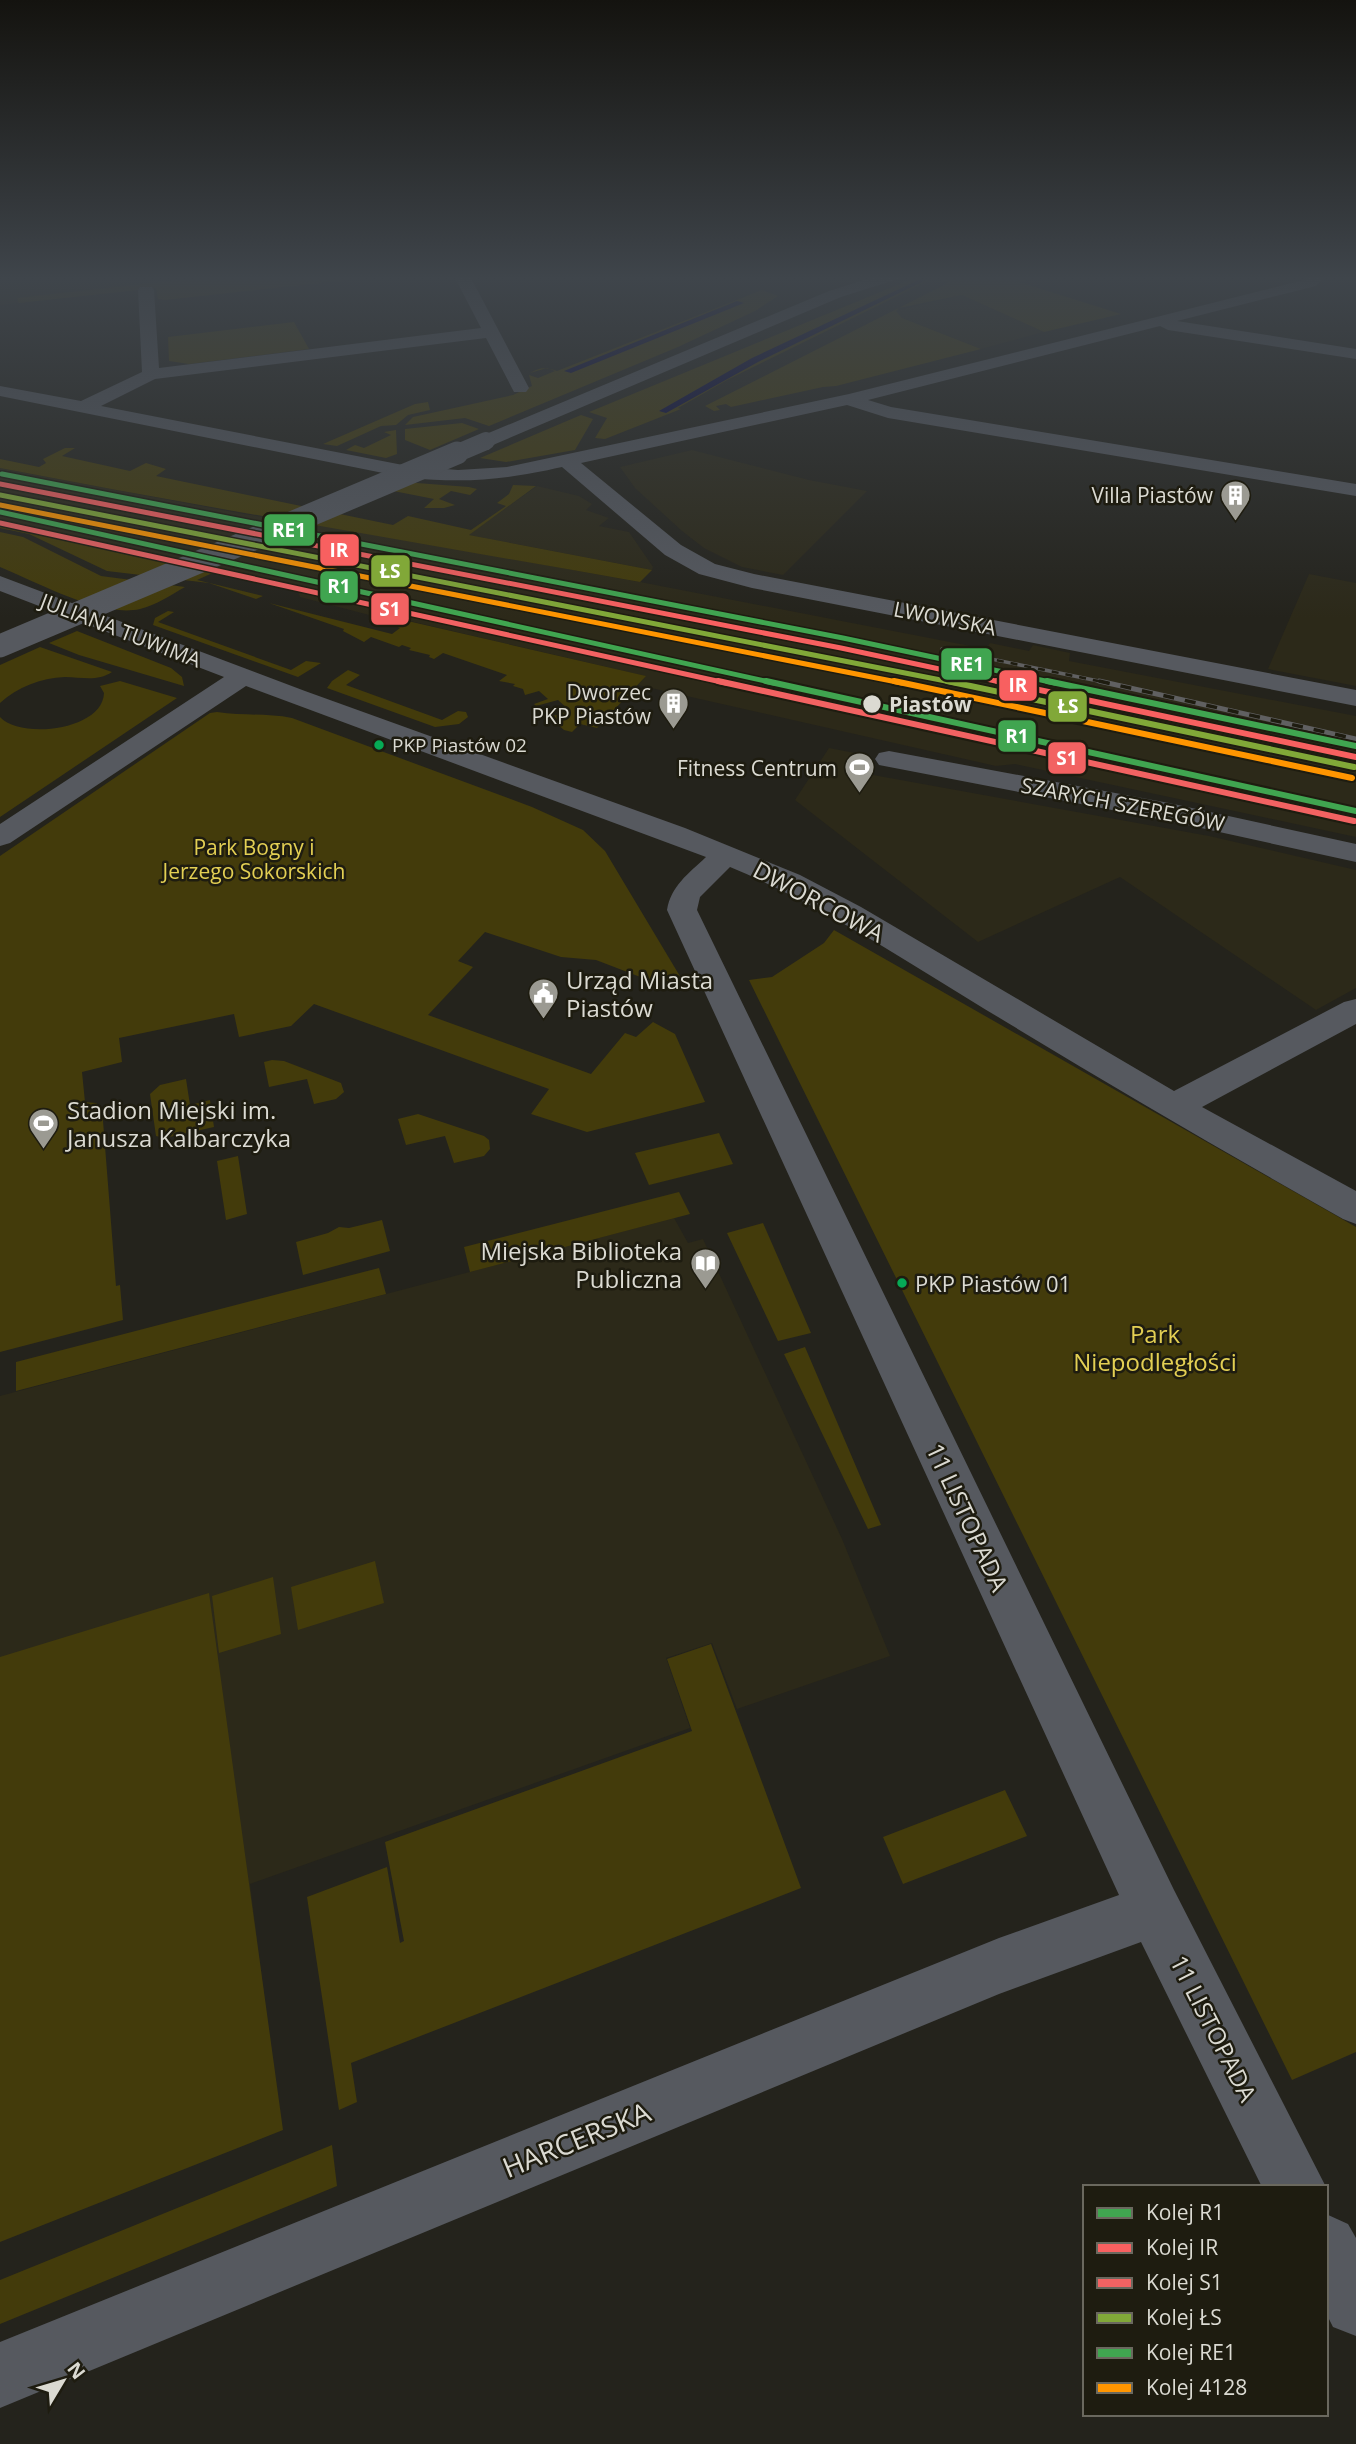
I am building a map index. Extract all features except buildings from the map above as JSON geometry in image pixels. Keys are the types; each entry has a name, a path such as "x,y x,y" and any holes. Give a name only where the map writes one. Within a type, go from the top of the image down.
{"street":[{"path":"82,408 118,390"},
{"path":"0,646 602,390"},
{"path":"0,391 408,472 475,475 507,473 568,462 885,390"},
{"path":"849,399 888,412 1356,490"},
{"name":"LWOWSKA","path":"568,462 673,550 707,569 751,581 1356,698"},
{"name":"JULIANA TUWIMA","path":"0,583 243,676"},
{"path":"0,837 243,676"},
{"name":"DWORCOWA","path":"243,676 726,854 825,900 1173,1107 1356,1209"},
{"name":"SZARYCH SZEREGÓW","path":"889,759 1169,812 1356,853"},
{"name":"11 LISTOPADA","path":"726,854 685,894 682,910 1154,1910 1294,2185"},
{"path":"1173,1107 1356,1010"},
{"name":"HARCERSKA","path":"0,2375 999,1966 1154,1910"},
{"path":"1328,2250 1356,2304"}],"shaded area":[{"path":"692,450 809,480 867,491 783,575 742,567 704,548 682,531 635,488 620,467"},
{"path":"0,468 244,514 339,528 640,582 986,649 990,643 1029,651 1033,645 1070,653 1069,661 1356,716 1356,837 1015,764 996,766 638,685 645,676 384,615 381,618 300,597 298,591 0,523"},
{"path":"537,486 579,496 592,504 586,510 609,518 599,526 629,532 653,567 652,570 468,535"},
{"path":"1309,574 1356,583 1356,686 1268,669"},
{"path":"829,748 870,756 862,773 1209,836 1356,870 1356,988 1316,1010 1120,877 978,942 795,800"},
{"path":"674,1218 688,1243 703,1239 842,1539 890,1656 737,1709 712,1643 666,1658 690,1728 250,1884 277,2095 0,2205 0,1396"}],"green space":[{"path":"523,390 575,390 489,426 465,418 405,425 413,417 513,395"},
{"path":"642,390 709,390 678,408 681,409 605,439 595,438 607,418 589,412"},
{"path":"737,390 809,390 731,407 726,404 716,406 720,410 714,411 705,406"},
{"path":"428,402 430,410 408,415 396,425 381,426 337,446 323,444 415,404"},
{"path":"581,415 593,419 575,450 506,462 480,458"},
{"path":"462,423 479,429 430,450 405,440 405,429"},
{"path":"396,430 397,454 386,458 346,450 355,445 364,448 391,435 384,432"},
{"path":"65,448 75,448 62,456 130,471 146,463 166,469 156,476 393,525 408,516 471,530 506,506 497,503 509,494 513,485 536,486 469,535 652,570 640,582 0,468 0,459 39,467 46,463 43,459"},
{"path":"404,482 477,489 470,495 451,491 439,499 455,505 424,508 434,499 363,485"},
{"path":"0,523 217,571 197,580 263,596 256,599 209,583 107,571 29,534 0,528"},
{"path":"0,532 23,537 101,576 185,587 140,609 124,610 88,604 0,567"},
{"path":"269,603 392,634 400,628 392,625 399,619 646,676 597,728 580,724 572,732 564,730 549,717 570,711 558,700 536,706 534,704 548,699 539,691 525,695 523,689 513,686 515,684 499,681 507,675 443,653 434,659 429,657 430,655 409,650 411,648 402,645 399,647 371,637 364,642 343,631 344,629"},
{"path":"168,611 174,612 158,622 291,670 306,661 321,663 298,677 153,625 155,618"},
{"path":"77,631 171,668 182,677 184,686 79,655 49,643"},
{"path":"40,647 112,672 95,678 65,677 38,681 14,692 0,703 0,665"},
{"path":"348,670 360,675 346,685 442,720 458,711 466,712 468,717 459,724 435,727 327,688"},
{"path":"120,681 177,698 0,817 0,717 10,724 25,728 60,728 90,716 100,706 104,693 100,686"},
{"path":"1048,701 1356,766 1356,772 1044,706"},
{"name":"Park Bogny i Jerzego Sokorskich","path":"210,713 292,718 532,807 583,830 605,851 681,978 656,983 596,960 561,957 485,932 458,961 473,967 428,1015 591,1074 625,1033 636,1037 653,1022 675,1034 705,1102 587,1132 531,1114 549,1089 314,1004 291,1026 239,1037 234,1014 119,1038 122,1062 82,1072 85,1102 96,1103 102,1108 116,1286 120,1285 123,1320 0,1352 0,856"},
{"name":"Park Niepodległości","path":"834,930 1356,1227 1356,2052 1292,2080 749,980 772,977 824,943"},
{"path":"284,1061 341,1083 344,1092 336,1099 314,1104 307,1079 269,1087 264,1062"},
{"path":"186,1079 190,1105 210,1100 214,1127 165,1138 156,1136 150,1094 160,1085"},
{"path":"418,1114 484,1136 489,1140 490,1149 484,1156 454,1163 445,1136 406,1145 398,1119"},
{"path":"719,1133 733,1164 649,1185 635,1153"},
{"path":"238,1156 247,1214 226,1220 217,1161"},
{"path":"679,1192 690,1214 470,1272 464,1247"},
{"path":"382,1220 390,1251 303,1275 296,1242 339,1227 349,1228"},
{"path":"763,1223 811,1333 778,1341 727,1233"},
{"path":"379,1268 386,1294 16,1391 16,1362"},
{"path":"805,1347 881,1525 868,1529 784,1354"},
{"path":"375,1561 384,1603 298,1630 291,1587"},
{"path":"273,1577 281,1634 219,1653 212,1596"},
{"path":"209,1593 283,2130 0,2242 0,1657"},
{"path":"711,1644 801,1888 351,2063 357,2102 339,2110 307,1897 387,1867 400,1943 404,1941 385,1842 692,1731 667,1659"},
{"path":"1005,1790 1027,1836 903,1884 883,1837"},
{"path":"332,2145 337,2186 0,2324 0,2280"}],"waterway":[{"path":"663,411 701,390"}],"railway":[{"path":"942,649 1107,683"},
{"path":"1099,681 1107,683"},
{"path":"1107,683 1356,739"}],"rail line":[{"name":"RE1","path":"2,474 843,638 1356,746"},
{"name":"IR","path":"0,484 841,648 1356,757"},
{"name":"ŁS","path":"0,495 839,658 1354,767"},
{"name":"4128","path":"0,505 837,669 1352,778"},
{"name":"R1","path":"0,512 1356,811"},
{"name":"S1","path":"0,523 1354,821"}],"place":[{"name":"Villa Piastów","path":"1236,522"},
{"name":"Piastów","path":"872,704"},
{"name":"Dworzec PKP Piastów","path":"674,731"},
{"name":"PKP Piastów 02","path":"379,745"},
{"name":"Fitness Centrum","path":"860,795"},
{"name":"Urząd Miasta Piastów","path":"543,1020"},
{"name":"Stadion Miejski im. Janusza Kalbarczyka","path":"44,1150"},
{"name":"PKP Piastów 01","path":"902,1283"},
{"name":"Miejska Biblioteka Publiczna","path":"705,1291"}]}
